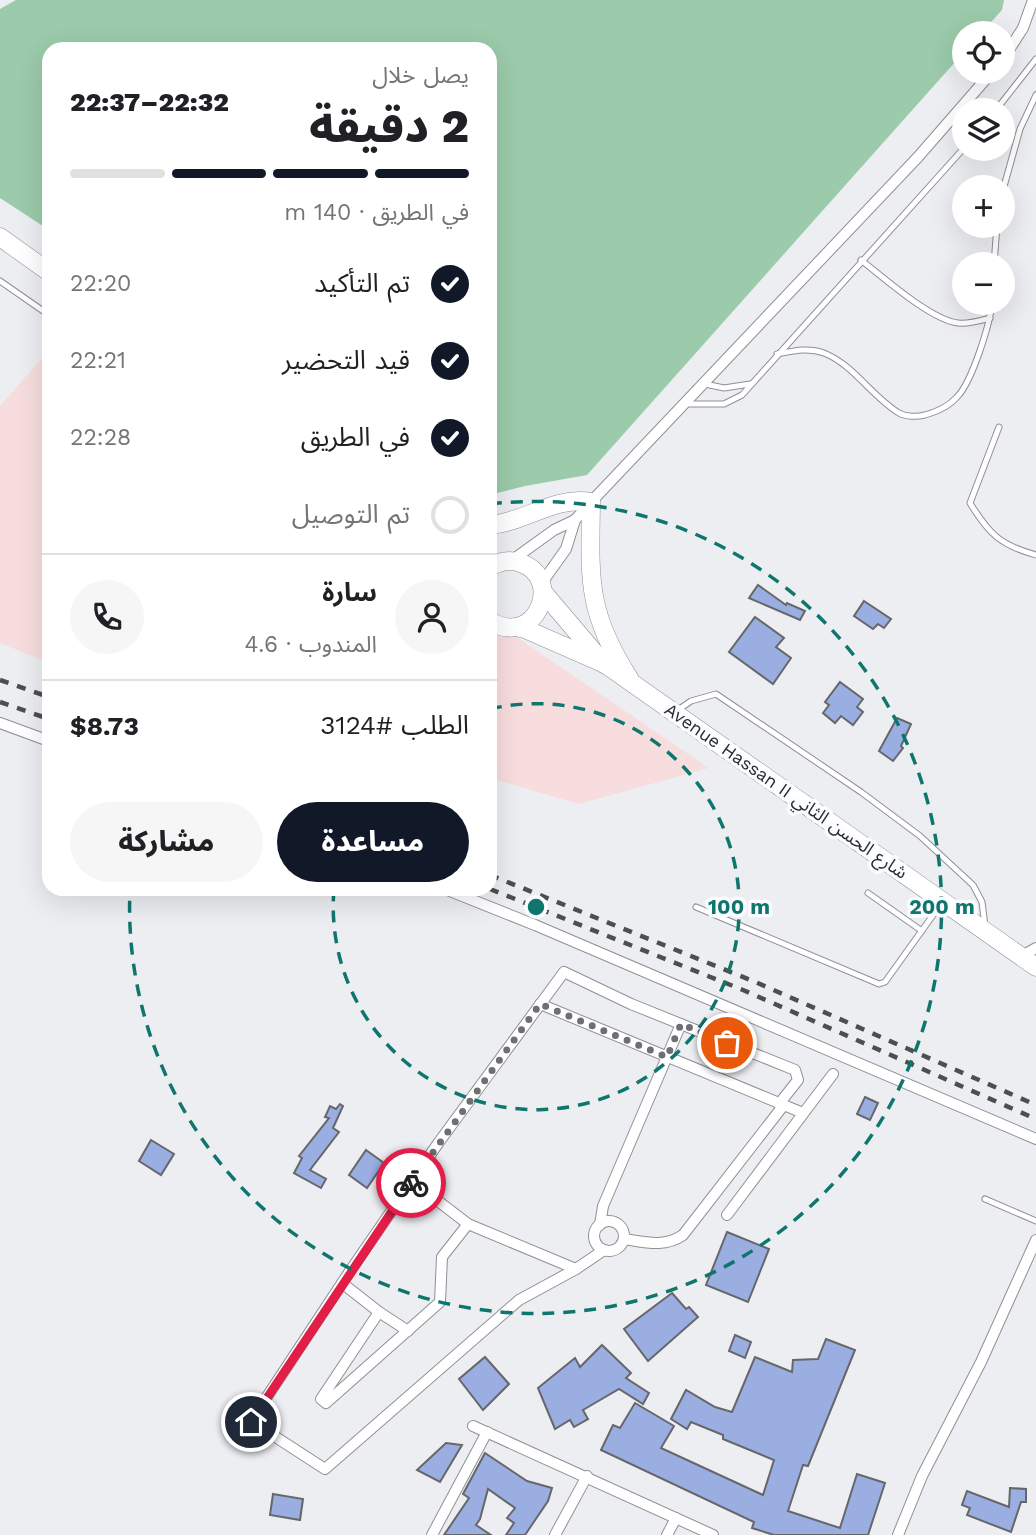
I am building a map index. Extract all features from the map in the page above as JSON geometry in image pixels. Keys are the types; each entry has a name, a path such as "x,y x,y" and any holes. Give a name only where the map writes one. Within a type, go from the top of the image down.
{"main road":[{"path":"0,237 42,267"},
{"path":"497,524 515,520 556,503 574,500 592,502 590,578 595,606 613,652 634,685"},
{"name":"Avenue Hassan II شارع الحسن الثاني","path":"498,562 526,565 533,570 542,588 605,664"},
{"path":"516,627 531,621 536,615 543,600 542,588"},
{"name":"Avenue Hassan II شارع الحسن الثاني","path":"497,624 525,629 605,664 986,933 1028,953 1036,967"}],"street":[{"path":"1015,40 1023,28 1033,0"},
{"path":"498,562 575,520 918,157 982,84"},
{"path":"542,588 566,549 575,520"},
{"path":"0,723 42,738"},
{"path":"462,896 1036,1139"},
{"path":"600,1225 610,1221 619,1225 624,1234 619,1248 604,1250 576,1269 519,1300 325,1469 251,1422 412,1181 564,972 681,1024 795,1070 798,1080 683,1235 671,1242 658,1244 624,1239"},
{"path":"540,1004 803,1113"},
{"path":"604,1250 596,1243 595,1238 603,1206 681,1024"},
{"path":"727,1215 833,1074"},
{"path":"412,1181 468,1224 576,1269"},
{"path":"379,1312 320,1399 326,1404 440,1302 442,1257 468,1224"},
{"path":"898,1535 922,1476 981,1362 1036,1240"},
{"path":"342,1283 408,1331"},
{"path":"473,1426 713,1535"},
{"path":"432,1535 487,1432"},
{"path":"555,1535 587,1476"},
{"path":"667,1535 677,1518"}],"lane":[{"path":"1005,98 1036,59"},
{"path":"1007,175 1020,130 1036,95"},
{"path":"683,404 724,404 742,395 952,161"},
{"path":"861,261 938,317 955,323 990,318"},
{"path":"0,281 42,310"},
{"path":"777,354 810,349 826,354 902,415 919,416 941,411 959,396 972,369 990,315"},
{"path":"702,383 724,388 750,384"},
{"path":"999,427 970,503 986,529 999,540 1036,555"},
{"path":"674,713 691,701 716,694 861,792 920,836 973,886 982,902 986,933"},
{"path":"868,894 922,931"},
{"path":"696,907 879,984 885,982 943,901"},
{"path":"985,1199 1036,1221"}],"shaded area":[{"path":"42,358 42,660 0,643 0,406"},
{"path":"497,624 709,768 579,804 497,780"}],"green space":[{"path":"16,0 1004,0 1002,10 992,21 952,21 952,65 587,475 497,493 497,42 42,42 42,225 0,198 0,9"}],"building":[{"path":"758,585 786,605 787,603 805,611 800,620 749,598"},
{"path":"864,601 891,619 884,628 878,624 873,629 854,616"},
{"path":"755,617 784,638 776,647 791,658 773,684 729,652"},
{"path":"840,682 863,699 857,707 863,712 853,725 841,716 835,723 823,713 829,705 825,702"},
{"path":"897,718 911,724 901,746 903,748 893,761 879,751"},
{"path":"865,1097 878,1103 870,1120 857,1114"},
{"path":"340,1104 343,1106 333,1128 339,1132 310,1170 326,1179 321,1188 294,1173 302,1158 299,1156 329,1118 325,1117 330,1106 336,1109"},
{"path":"151,1140 174,1154 161,1175 139,1161"},
{"path":"366,1150 384,1163 367,1188 349,1175"},
{"path":"727,1232 769,1249 748,1302 706,1285"},
{"path":"672,1293 686,1309 689,1307 698,1317 648,1361 624,1329"},
{"path":"735,1335 751,1342 745,1358 729,1351"},
{"path":"826,1339 855,1350 808,1466 803,1465 788,1511 840,1528 857,1474 885,1483 868,1535 774,1535 752,1528 754,1522 601,1450 613,1425 620,1428 635,1403 674,1426 661,1448 763,1495 774,1460 723,1439 723,1435 691,1422 687,1429 671,1419 686,1390 715,1407 732,1412 755,1357 792,1372 793,1360 818,1359"},
{"path":"602,1345 631,1373 626,1378 649,1393 643,1404 619,1389 583,1410 588,1419 574,1427 570,1420 555,1429 538,1388 575,1358 580,1367"},
{"path":"485,1357 509,1384 483,1410 459,1379"},
{"path":"446,1443 462,1445 440,1482 417,1470"},
{"path":"485,1453 527,1481 552,1488 548,1501 525,1535 506,1535 514,1523 507,1518 515,1508 488,1489 476,1525 491,1535 444,1535 469,1498 463,1494"},
{"path":"1010,1488 1026,1489 1026,1502 1021,1502 1011,1532 967,1515 970,1508 962,1505 967,1491 1009,1507"},
{"path":"273,1494 303,1499 300,1520 270,1515"}],"railway":[{"path":"0,680 42,695"},
{"path":"0,702 42,717"},
{"path":"497,878 753,981 1036,1105"},
{"path":"497,892 743,990 1036,1119"}],"way so far":[{"path":"411,1183 540,1004 667,1057 681,1024 727,1043"}],"route":[{"path":"251,1422 411,1183"}]}
